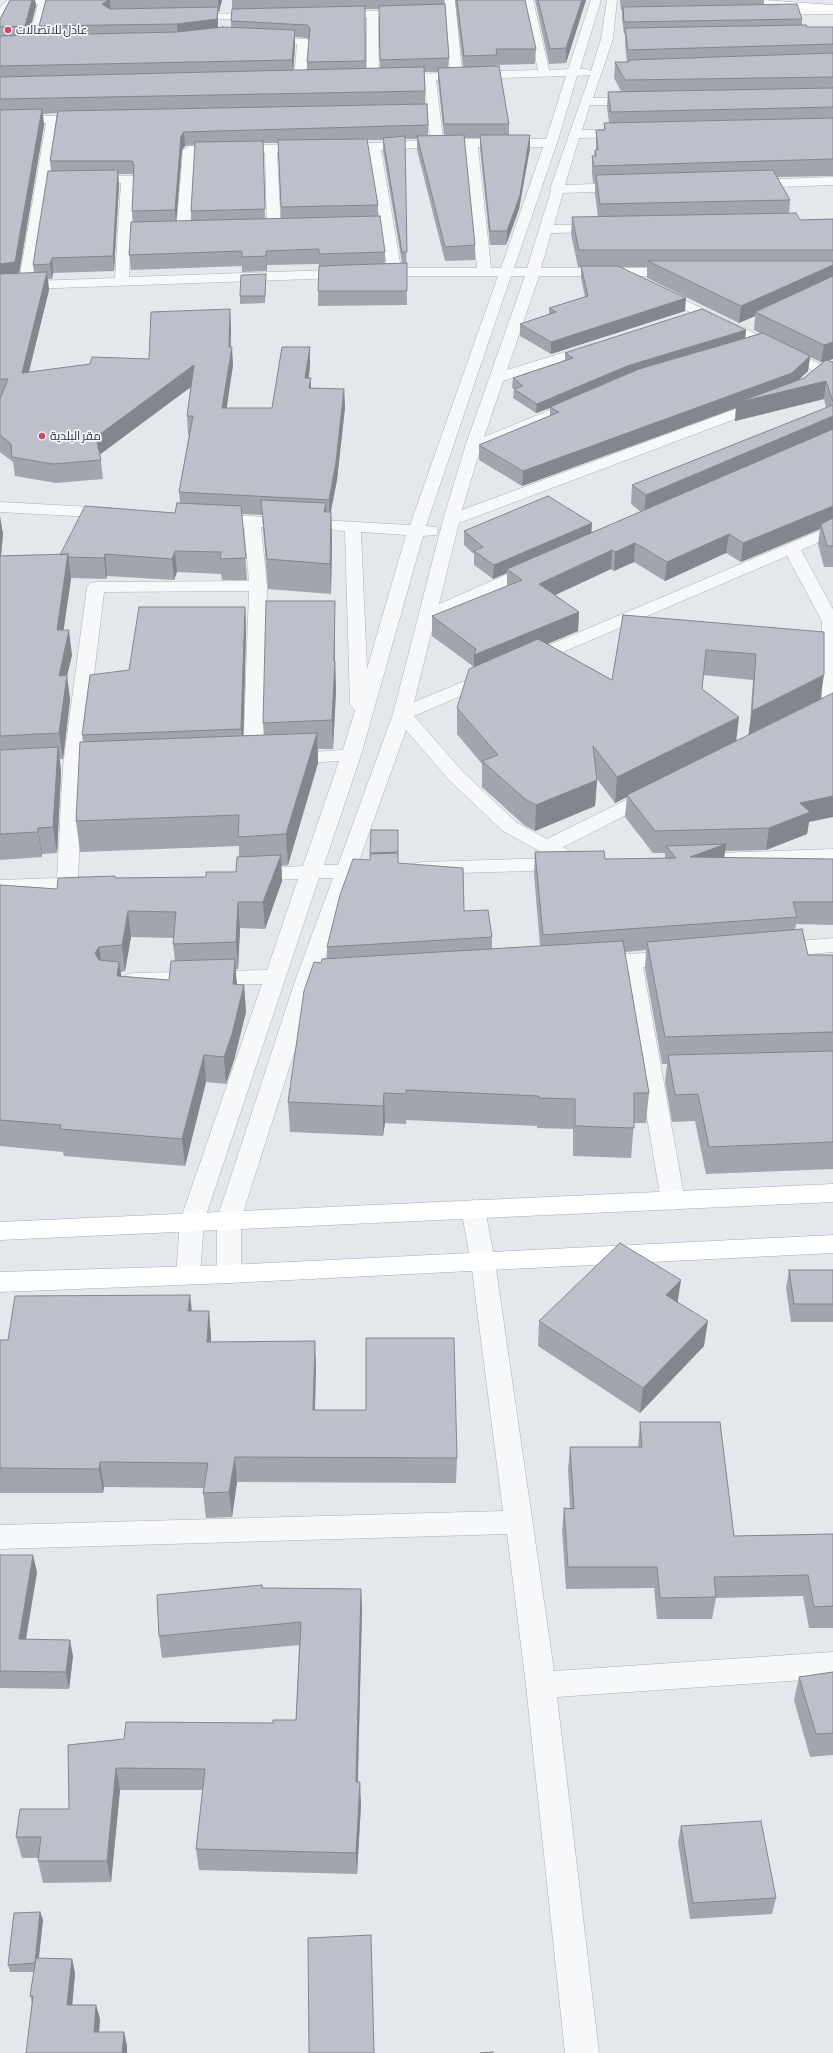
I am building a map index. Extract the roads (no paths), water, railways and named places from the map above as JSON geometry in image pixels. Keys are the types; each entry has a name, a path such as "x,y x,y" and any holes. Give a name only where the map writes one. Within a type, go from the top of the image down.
{"main road":[{"path":"715,0 833,9"},
{"path":"0,1231 229,1219 833,1193"},
{"path":"0,1282 229,1274 833,1244"}],"street":[{"path":"0,15 13,0 82,0"},
{"path":"33,46 44,0"},
{"path":"450,0 456,76"},
{"path":"528,0 544,73"},
{"path":"188,1275 192,1221 313,872 351,755 416,530 551,143 572,72 596,0"},
{"path":"738,12 833,9"},
{"path":"229,1274 229,1219 306,981 348,870 402,714 449,526 473,447 533,272 556,189 574,134 585,102 605,71 611,39 614,10"},
{"path":"180,17 226,11 272,16"},
{"path":"225,31 226,11"},
{"path":"326,15 451,12"},
{"path":"372,14 373,79"},
{"path":"256,39 302,41 300,80"},
{"path":"20,46 47,46"},
{"path":"358,79 605,71"},
{"path":"430,77 437,143"},
{"path":"285,80 315,80"},
{"path":"585,102 647,101"},
{"path":"386,113 434,112"},
{"path":"0,120 100,118"},
{"path":"25,284 53,119"},
{"path":"574,134 637,133"},
{"path":"183,231 189,150 374,147 437,143 551,143"},
{"path":"472,143 484,271"},
{"path":"374,147 395,272"},
{"path":"272,149 274,229"},
{"path":"43,180 128,179 122,282"},
{"path":"738,184 833,181"},
{"path":"556,189 636,187"},
{"path":"334,227 387,225"},
{"path":"546,229 618,227"},
{"path":"259,229 289,229"},
{"path":"126,231 198,231"},
{"path":"0,286 395,272 690,272"},
{"path":"618,272 738,330 829,370"},
{"path":"679,320 702,312"},
{"path":"738,330 752,324"},
{"path":"739,348 762,341"},
{"path":"496,378 610,342"},
{"path":"806,383 829,370"},
{"path":"473,447 588,399"},
{"path":"197,518 416,530 449,526 774,400"},
{"path":"0,507 126,514"},
{"path":"252,521 258,586 245,760 351,755"},
{"path":"353,527 359,724"},
{"path":"402,714 792,549 833,530"},
{"path":"792,549 831,621 832,656 831,705 796,723"},
{"path":"426,615 550,562"},
{"path":"67,884 74,766 96,587 258,586"},
{"path":"402,714 456,776 510,827 547,847 586,863 403,869"},
{"path":"547,847 668,787"},
{"path":"698,860 833,855"},
{"path":"233,876 379,869"},
{"path":"0,887 106,882"},
{"path":"755,951 833,945"},
{"path":"575,964 693,956"},
{"path":"631,961 673,1201"},
{"path":"111,980 276,977"},
{"path":"306,981 330,980"},
{"path":"650,1074 674,1073"},
{"path":"473,1209 483,1262 541,1685 582,2053"},
{"path":"0,1537 518,1522"},
{"path":"541,1685 833,1664"}],"place":[{"name":"عادل للاتصالات","path":"8,30"},
{"name":"مقر البلدية","path":"42,436"}]}
